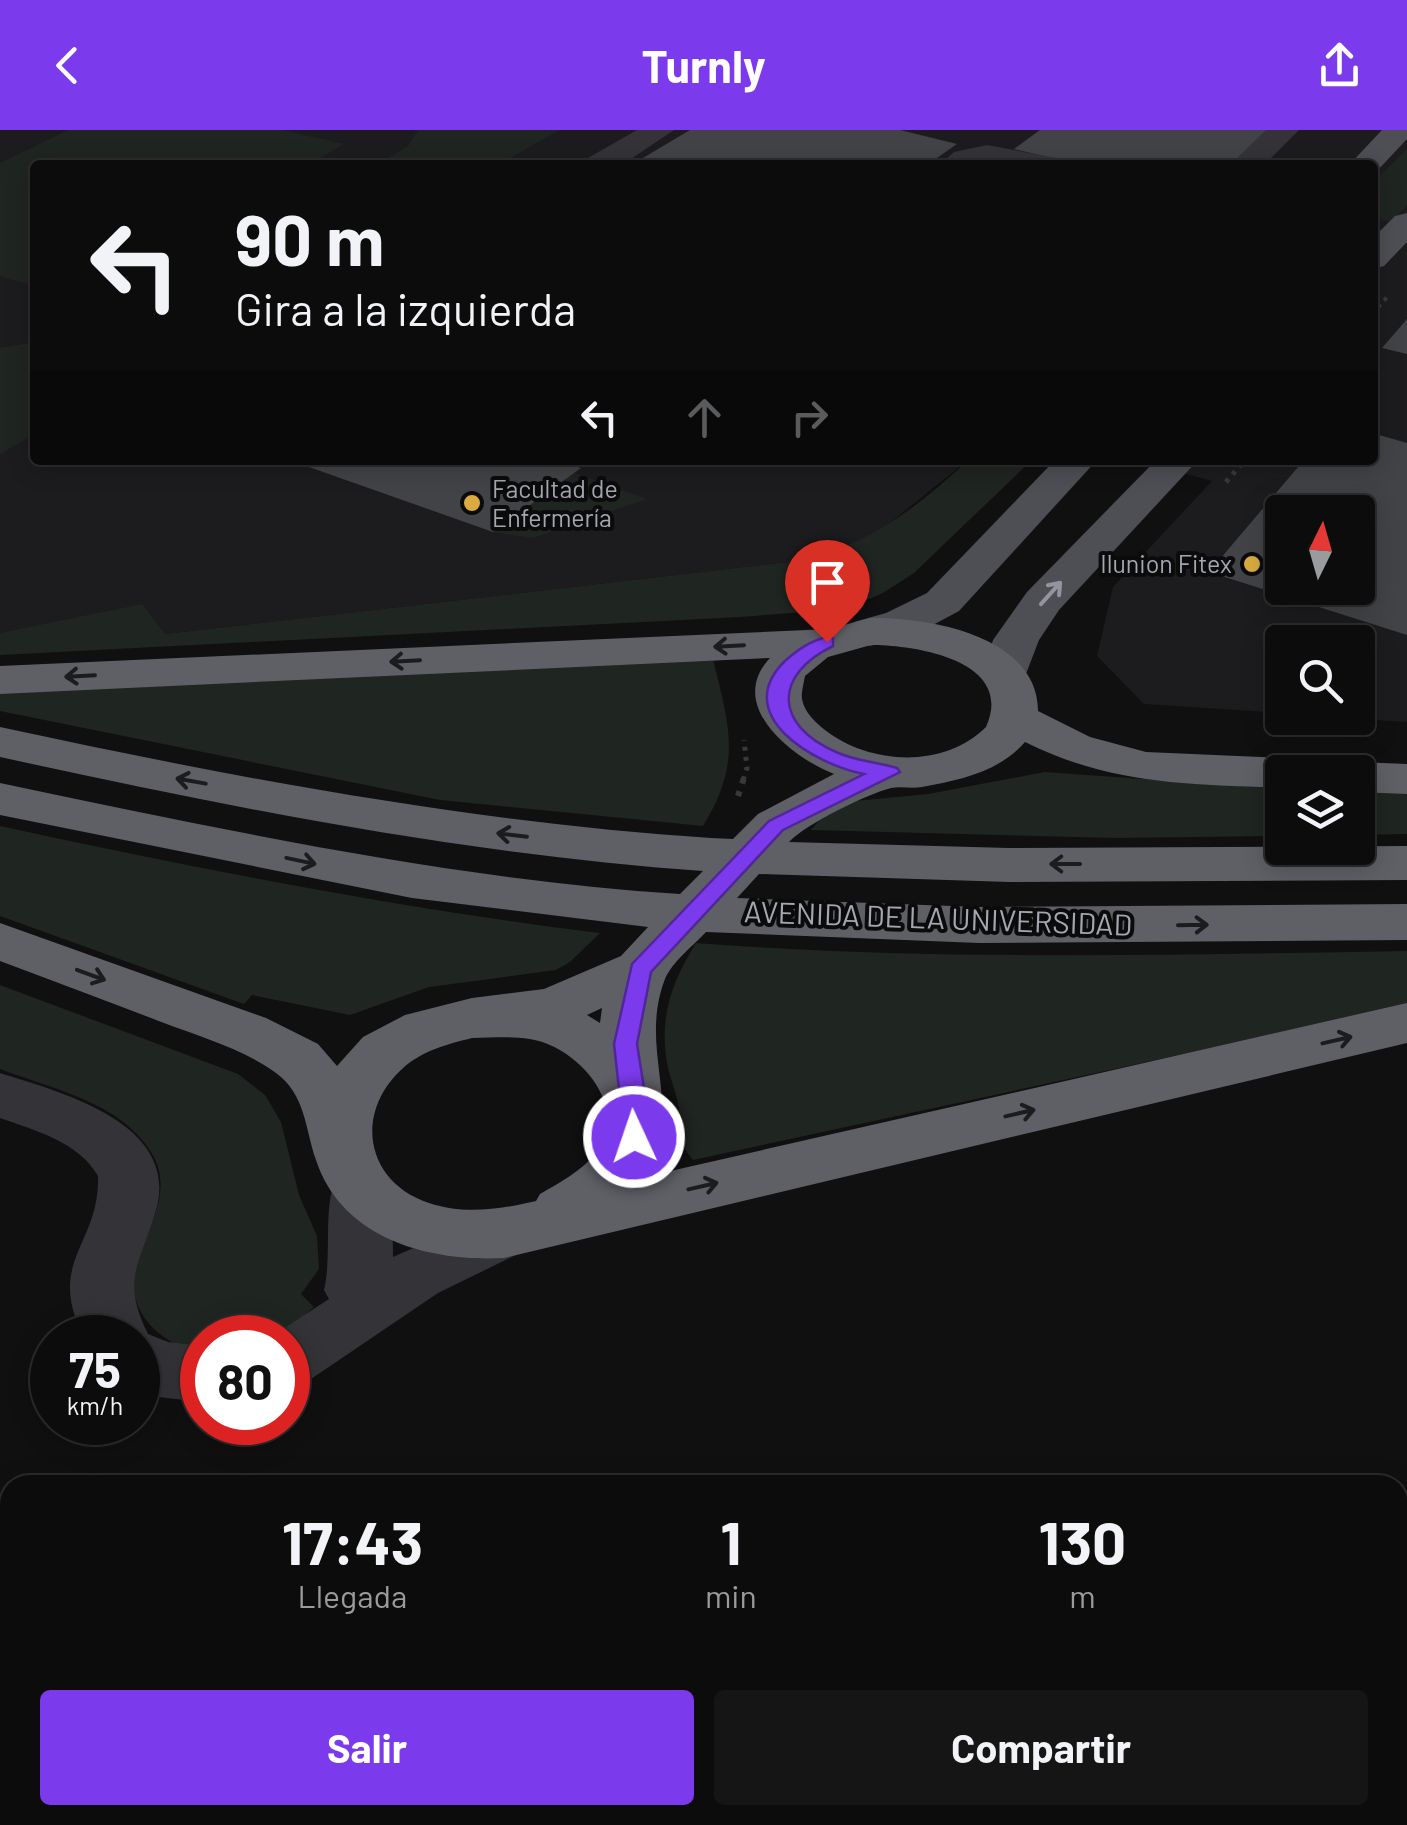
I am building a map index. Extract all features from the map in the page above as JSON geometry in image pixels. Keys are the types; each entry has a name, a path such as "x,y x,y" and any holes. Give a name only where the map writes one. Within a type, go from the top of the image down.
{"highway":[{"path":"0,680 905,632 949,641 986,659 1010,698 1086,752 1145,768 1265,773"},
{"path":"849,637 791,665 779,686 778,708 796,736 836,760 890,772 940,770 972,760 1004,738 1010,698"},
{"path":"776,826 796,736"},
{"name":"AVENIDA DE LA UNIVERSIDAD","path":"0,742 419,823 608,848 866,864 1407,863"},
{"path":"351,1160 348,1097 381,1056 418,1033 476,1017 552,1008 640,970 776,826 856,783 890,772"},
{"path":"1375,778 1407,779"},
{"name":"AVENIDA DE LA UNIVERSIDAD","path":"0,799 361,874 554,900 816,920 1084,926 1407,922"},
{"path":"0,941 246,1032 298,1059 327,1093 351,1160 384,1208 414,1224 467,1234 522,1228 1407,1024"},
{"path":"522,1228 599,1190 618,1170 634,1137 636,1113 626,1044 640,970"},
{"path":"476,1017 520,1016 574,1031 614,1061 631,1091"}],"main road":[{"path":"1370,160 1399,130"},
{"path":"1378,253 1407,223"},
{"path":"849,637 902,623 943,602 1072,465"},
{"path":"1010,698 1016,640 1043,601 1173,465"}],"street":[{"path":"608,160 659,130"},
{"path":"1251,160 1284,130"},
{"path":"962,160 997,154 1024,160"},
{"path":"0,1095 103,1140 120,1162 130,1192 100,1278 100,1300 107,1315"},
{"path":"351,1160 362,1262 356,1290 365,1306"},
{"path":"310,1345 416,1275 522,1228"}],"path":[{"path":"1226,482 1241,465"}],"shaded area":[{"path":"0,130 1407,130 1407,722 1375,720 1375,625 1265,625 1265,712 1144,704 1097,656 1113,587 1212,481 1154,465 1378,465 1378,160 30,160 30,465 962,465 885,527 835,553 797,561 165,634 0,633"},
{"path":"68,130 282,130 344,144 317,160 30,160 30,285 0,276 0,163"},
{"path":"418,130 559,130 507,160 385,160 408,146"},
{"path":"1407,149 1407,205 1391,222 1378,218 1378,178"},
{"path":"30,343 30,437 0,454 0,348"},
{"path":"962,465 1027,465 914,573 857,604 740,617 0,655 0,633 142,604 165,634 797,561 868,536 929,494"},
{"path":"574,473 647,499 533,538 493,532"},
{"path":"712,655 727,723 728,762 716,803 703,826 440,800 0,711 0,692"},
{"path":"1045,772 1265,788 1265,836 1116,838 811,830 828,810 854,801 928,794"},
{"path":"1375,792 1407,793 1407,834 1375,835"},
{"path":"0,826 299,886 600,933 556,970 429,987 350,1015 252,995 244,1004 0,916"},
{"path":"696,943 963,954 1407,951 1407,1006 693,1160 682,1141 678,1103 667,1063 665,1030 674,986"},
{"path":"0,985 238,1074 265,1095 281,1122 299,1195 317,1236 319,1269 301,1294 314,1307 305,1315 180,1315 180,1345 165,1338 160,1334 160,1315 144,1315 134,1286 137,1264 159,1198 160,1175 151,1152 138,1135 103,1109 0,1069"}],"building":[{"path":"690,130 900,130 957,144 934,160 639,160"},
{"path":"1040,130 1272,130 1239,160 1060,160 1014,149"},
{"path":"1407,319 1407,354 1382,348"},
{"path":"1378,435 1407,443 1407,635 1313,605 1375,605 1375,495 1274,495 1300,465 1378,465"},
{"name":"Facultad de Enfermería","path":"303,465 581,468 493,532"},
{"path":"1265,506 1265,590 1209,572"}],"place":[{"name":"Facultad de Enfermería","path":"472,503"},
{"name":"Ilunion Fitex","path":"1252,564"}],"route":[{"path":"634,1137 636,1113 626,1044 640,970 776,826 856,783 890,772 824,755 796,736 781,715 777,693 785,672 806,652 827,642"}]}
